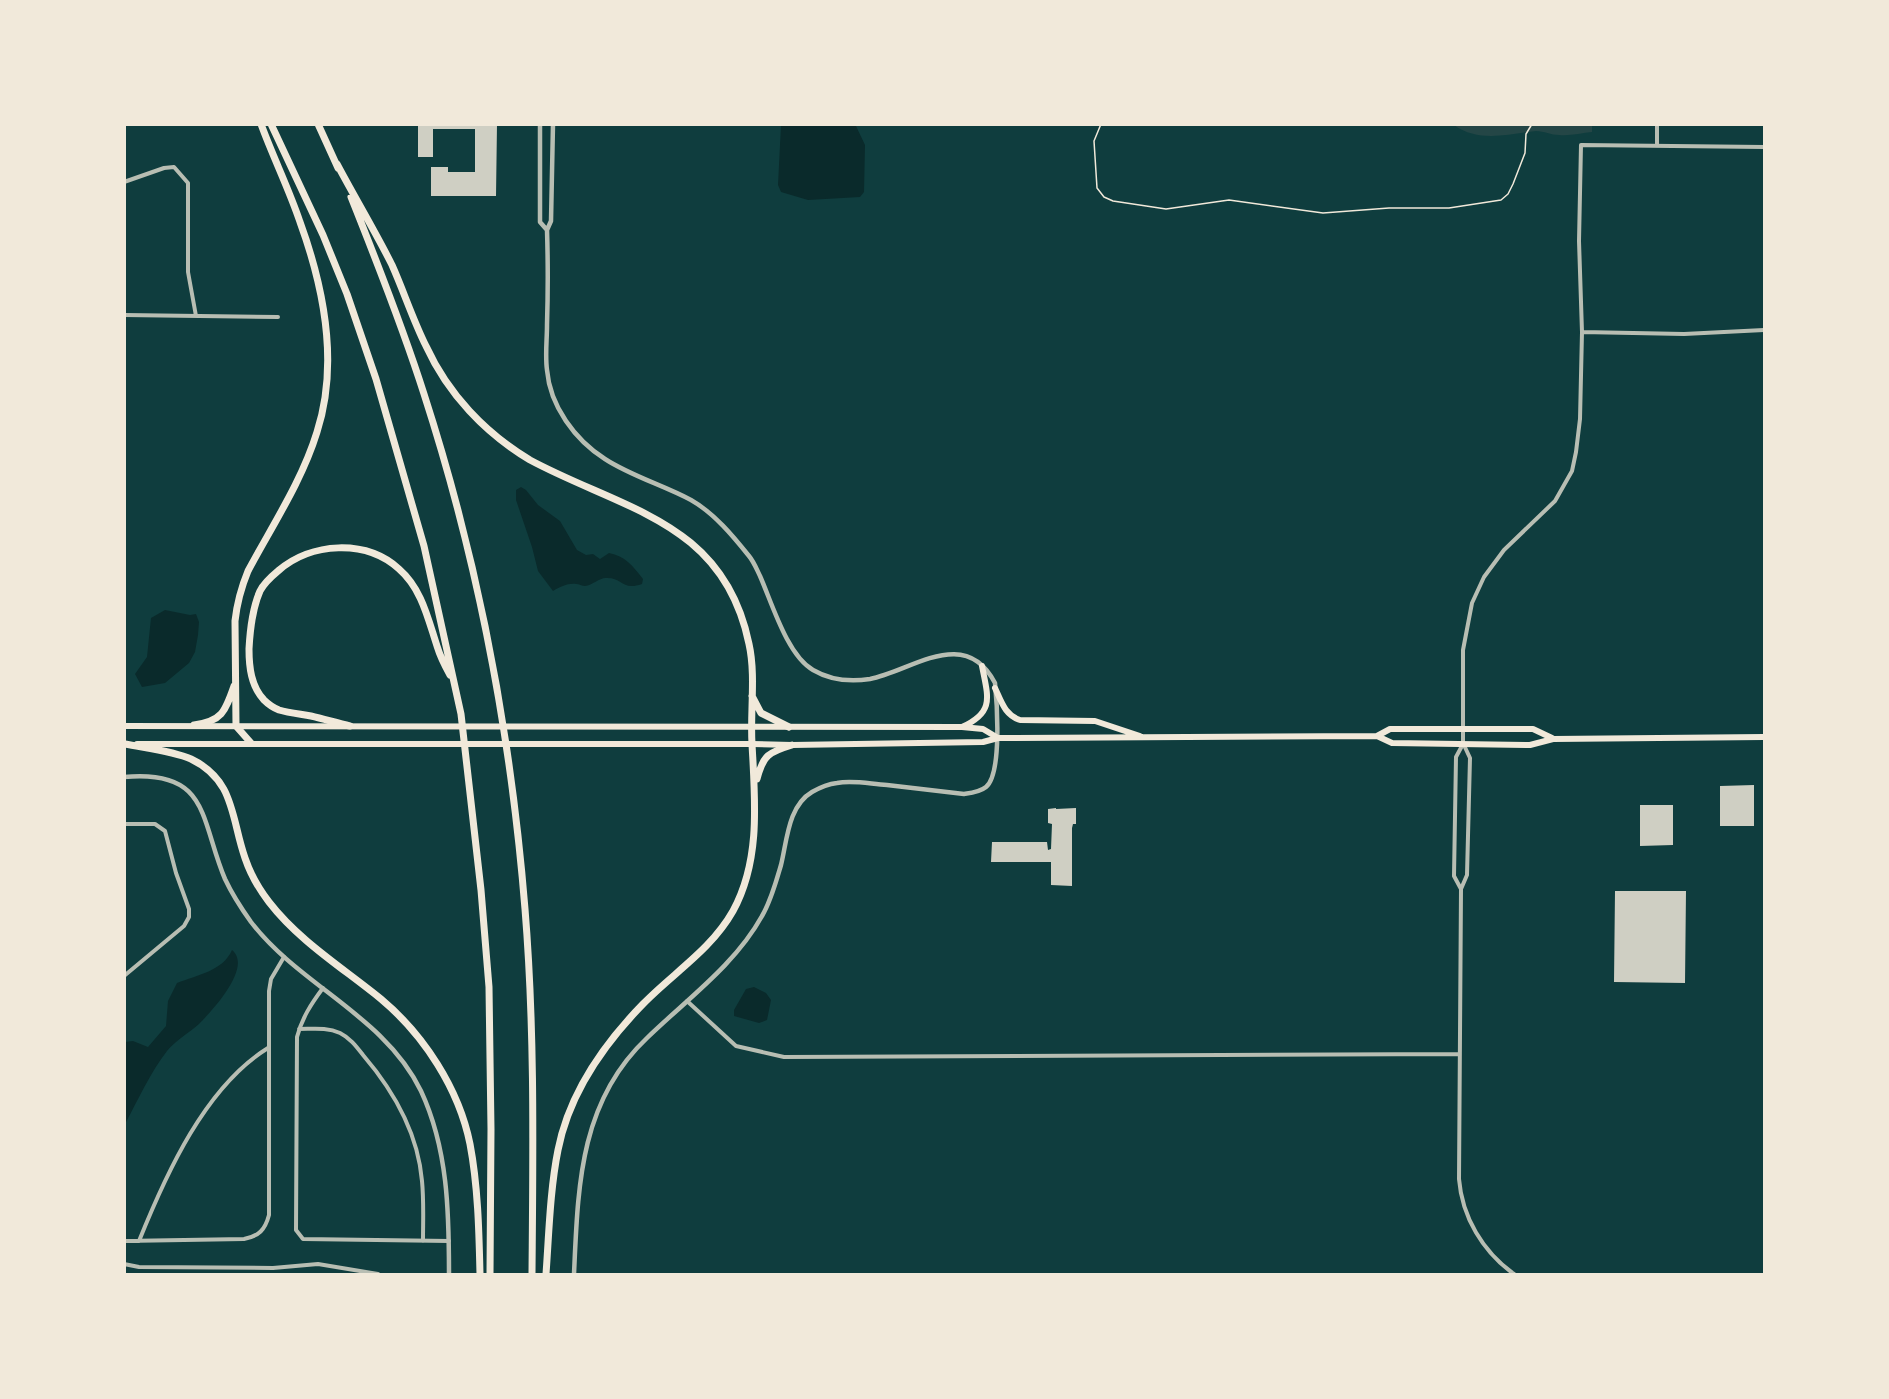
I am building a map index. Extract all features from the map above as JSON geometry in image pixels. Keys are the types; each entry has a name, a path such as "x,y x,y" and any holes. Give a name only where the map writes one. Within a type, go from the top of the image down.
{"highway":[{"path":"251,743 236,726 235,621 242,585 305,463 317,432 327,377 325,316 313,262 300,220 261,124"},
{"path":"271,124 348,294 376,379 424,546 457,692 477,848 489,987 490,1275"},
{"path":"318,124 392,266 426,347 443,378 467,410 511,448 530,460 660,519 684,536 722,575 736,601 750,645 751,727 755,787 753,851 742,892 718,933 643,1003 618,1031 581,1086 570,1110 558,1147 546,1275"},
{"path":"337,164 367,237 424,393 469,555 492,664 513,794 525,910 532,1077 532,1275"},
{"path":"350,726 278,710 257,692 252,679 249,660 250,633 261,591 280,569 305,553 332,548 362,550 377,555 399,569 418,595 429,618 437,647 457,692"},
{"path":"194,725 217,719 228,705 236,681"},
{"path":"751,694 761,713 789,728"},
{"path":"125,744 189,758 204,766 217,777 225,788 245,859 268,901 289,925 402,1019 438,1065 452,1091 470,1142 479,1232 480,1275"},
{"path":"755,787 764,759 772,751 792,745"}],"main road":[{"path":"962,727 981,716 988,701 982,666"},
{"path":"995,688 1005,710 1013,718 1095,721 1146,738"},
{"path":"124,726 962,727 983,729 998,738"},
{"path":"1377,736 1390,729 1533,729 1553,739"},
{"path":"125,744 792,745 984,742 998,738 1377,736 1392,743 1530,745 1553,739 1764,737"}],"street":[{"path":"540,124 540,222 547,230"},
{"path":"552,124 551,221 547,230 547,371 557,407 574,433 604,459 693,501 721,524 752,559 785,638 798,658 812,669 839,680 858,681 950,653 975,660 990,674 995,688 998,738 993,777 986,787 975,792 964,794 856,782 836,783 808,794 797,806 771,897 760,920 737,951 633,1052 609,1088 598,1110 582,1161 574,1275"},
{"path":"1657,124 1657,146"},
{"path":"1514,1275 1492,1255 1481,1241 1469,1217 1461,1192 1459,1054 1461,888 1467,875 1470,757 1463,743 1463,650 1472,603 1485,577 1504,550 1555,501 1572,471 1580,419 1581,146 1764,147"},
{"path":"124,182 164,168 174,167 188,183 189,272 196,316"},
{"path":"124,315 278,317"},
{"path":"1582,332 1684,334 1764,330"},
{"path":"1461,888 1454,876 1456,757 1463,743"},
{"path":"124,777 172,779 188,790 206,817 225,878 239,905 253,924 284,957 363,1019 400,1058 421,1091 436,1134 447,1181 449,1275"},
{"path":"124,824 155,824 165,831 176,873 189,909 189,917 184,926 124,976"},
{"path":"124,1240 244,1239 255,1237 266,1228 269,1215 269,991 271,979 284,957"},
{"path":"323,988 308,1008 297,1037 296,1230 303,1239 449,1241"},
{"path":"687,1001 736,1046 784,1057 1459,1054"},
{"path":"299,1029 323,1028 338,1032 350,1040 378,1072 399,1105 414,1146 422,1180 423,1241"},
{"path":"139,1240 160,1188 188,1137 225,1086 250,1060 269,1048"},
{"path":"124,1264 139,1267 257,1269 318,1264 378,1275"}],"path":[{"path":"1101,124 1094,141 1097,188 1104,197 1113,201 1166,209 1229,200 1323,213 1389,208 1449,208 1501,200 1514,184 1525,153 1526,134 1532,124"}],"shaded area":[{"path":"842,124 856,126 865,145 864,192 860,197 808,200 781,192 778,185 781,125"},
{"path":"1454,125 1592,125 1592,132 1556,135 1536,131 1484,136 1464,131"},
{"path":"521,487 538,505 560,521 577,550 586,555 593,554 600,559 609,553 620,556 643,579 642,584 630,586 604,578 585,586 570,584 553,591 538,571 516,500 516,490"},
{"path":"165,610 196,614 199,622 195,652 189,663 165,683 142,687 135,674 147,657 151,618"},
{"path":"232,950 237,958 238,967 228,989 199,1024 167,1051 125,1124 125,1042 133,1041 148,1047 166,1026 168,1001 177,983 216,968"},
{"path":"754,987 766,993 771,1000 767,1020 759,1023 734,1016 734,1010 746,989"}],"building":[{"path":"418,124 497,124 496,196 431,196 431,167 448,167 448,172 475,172 475,129 433,129 433,157 418,157"},
{"path":"1754,785 1754,826 1720,826 1720,786"},
{"path":"1640,805 1673,805 1673,845 1640,846"},
{"path":"1076,808 1076,824 1073,824 1072,828 1072,886 1051,885 1051,862 991,862 992,842 1047,842 1048,850 1051,849 1052,824 1048,823 1048,809"},
{"path":"1615,891 1686,891 1685,983 1614,982"}]}
